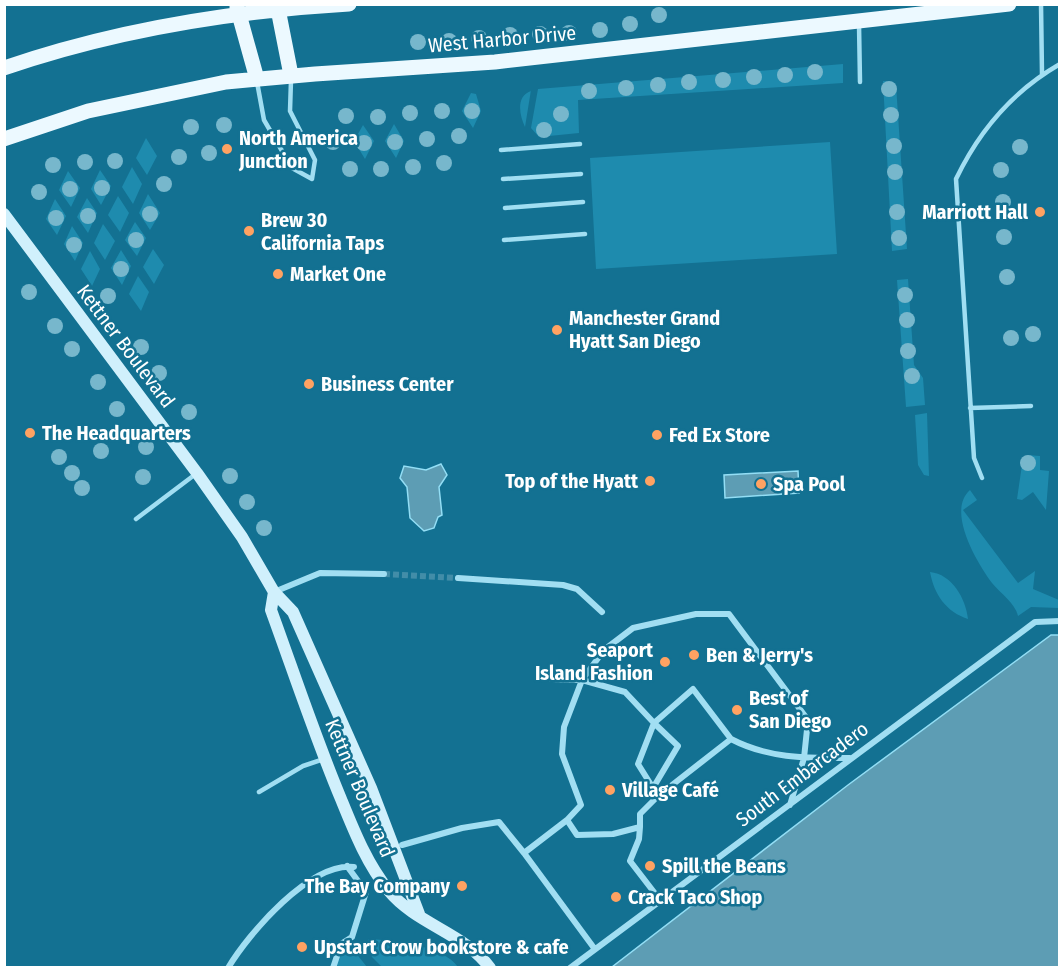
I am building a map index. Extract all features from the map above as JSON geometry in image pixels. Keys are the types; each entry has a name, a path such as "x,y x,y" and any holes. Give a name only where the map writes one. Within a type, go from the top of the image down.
{"main road":[{"path":"4,68 51,52 238,10 349,4"},
{"name":"West Harbor Drive","path":"4,139 88,111 138,99 256,79 495,62 1009,4"},
{"path":"277,8 291,75"},
{"path":"238,10 256,79"}],"street":[{"name":"Kettner Boulevard","path":"4,214 196,472 242,537 274,592 293,612 338,707 395,847 418,914"},
{"path":"274,592 320,573 384,574"},
{"path":"458,578 563,585 577,589 602,612"},
{"name":"Kettner Boulevard","path":"274,592 271,610 324,759 358,839 378,878 403,905 440,931 466,944 490,968"},
{"path":"524,853 567,820 581,805 562,754 564,727 582,680 604,650 633,628 696,614 729,614 808,720 804,758 790,805"},
{"name":"South Embarcadero","path":"570,968 1035,622 1059,621"},
{"path":"552,679 582,680 625,692 678,746 653,788"},
{"path":"658,796 638,764 654,723 693,689 731,739 751,750 804,758 851,758"},
{"path":"660,900 630,861 639,839 640,814 658,796 731,739"},
{"path":"567,820 577,835 613,834 640,827"},
{"path":"402,845 462,828 499,822 594,948"},
{"path":"228,968 272,912 333,868 351,867 366,892 352,937 341,944 333,968"}],"lane":[{"path":"1041,4 1042,74"},
{"path":"859,22 860,82"},
{"path":"982,478 974,458 956,179 968,154 1006,104 1042,74 1059,64"},
{"path":"256,79 264,120 292,168 312,179 315,159 290,111 291,75"},
{"path":"501,150 580,144"},
{"path":"503,179 582,174"},
{"path":"505,208 583,202"},
{"path":"504,240 585,234"},
{"path":"970,408 1030,406"},
{"path":"136,519 196,472"},
{"path":"259,792 303,766 324,759"}],"shaded area":[{"path":"843,64 843,83 578,100 579,133 539,137 531,128 538,89"},
{"path":"883,81 893,82 896,85 907,249 892,251"},
{"path":"531,91 525,127 520,106 523,97"},
{"path":"471,93 476,94 481,111 473,128 462,111"},
{"path":"394,124 404,141 396,158 385,141"},
{"path":"363,125 374,141 365,159 354,141"},
{"path":"146,138 157,156 147,175 136,158"},
{"path":"830,142 837,254 596,269 590,158"},
{"path":"132,167 142,184 133,204 122,187"},
{"path":"100,170 111,186 101,205 91,189"},
{"path":"68,171 80,188 71,207 59,190"},
{"path":"148,194 160,213 150,230 139,213"},
{"path":"118,196 129,213 120,232 108,215"},
{"path":"87,198 97,213 88,233 77,217"},
{"path":"55,199 66,216 57,235 46,219"},
{"path":"135,222 146,238 137,256 125,240"},
{"path":"103,224 115,241 105,260 94,243"},
{"path":"72,226 83,243 75,261 64,244"},
{"path":"153,249 164,265 154,284 143,267"},
{"path":"121,250 131,266 122,285 111,268"},
{"path":"90,251 100,269 92,286 81,269"},
{"path":"138,276 149,292 141,311 129,294"},
{"path":"908,279 914,365 923,378 925,405 906,407 897,280"},
{"path":"927,413 929,476 924,475 918,465 915,415"},
{"path":"1027,455 1040,456 1040,470 1049,471 1046,510 1033,492 1022,500 1017,499 1023,458"},
{"path":"441,464 447,475 439,487 442,515 438,517 434,528 424,531 410,518 407,487 400,478 404,466 426,470"},
{"name":"Spa Pool","path":"798,471 799,493 725,498 724,475"},
{"path":"970,490 977,500 963,510 1018,583 1035,571 1033,589 1059,600 1059,608 1031,607 1018,616 1011,603 992,583 972,550 962,523 963,499"},
{"path":"930,572 945,577 951,582 961,596 968,619 953,612 942,601"},
{"path":"1051,635 1060,635 1059,967 612,967 848,785"},
{"path":"369,939 430,949 442,954 458,967 382,967 372,957 366,943"},
{"path":"351,947 367,967 335,968 341,953"}],"tunnel":[{"path":"384,574 458,578"}],"place":[{"name":"North America Junction","path":"227,149"},
{"name":"Marriott Hall","path":"1040,212"},
{"name":"Brew 30 California Taps","path":"249,231"},
{"name":"Market One","path":"278,274"},
{"name":"Manchester Grand Hyatt San Diego","path":"557,330"},
{"name":"Business Center","path":"309,384"},
{"name":"The Headquarters","path":"30,433"},
{"name":"Fed Ex Store","path":"657,435"},
{"name":"Top of the Hyatt","path":"650,481"},
{"name":"Spa Pool","path":"761,484"},
{"name":"Ben & Jerry's","path":"694,655"},
{"name":"Seaport Island Fashion","path":"665,662"},
{"name":"Best of San Diego","path":"737,710"},
{"name":"Village Café","path":"610,790"},
{"name":"Spill the Beans","path":"650,866"},
{"name":"The Bay Company","path":"462,886"},
{"name":"Crack Taco Shop","path":"616,897"},
{"name":"Upstart Crow bookstore & cafe","path":"302,947"}]}
